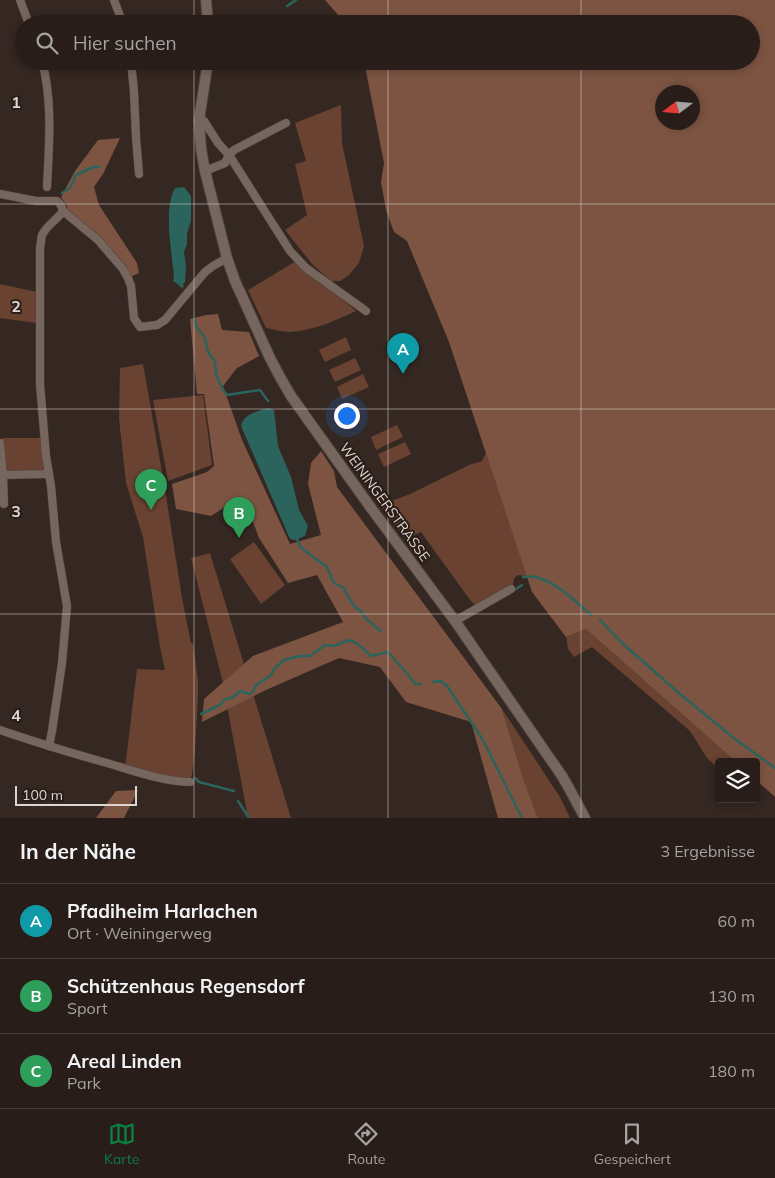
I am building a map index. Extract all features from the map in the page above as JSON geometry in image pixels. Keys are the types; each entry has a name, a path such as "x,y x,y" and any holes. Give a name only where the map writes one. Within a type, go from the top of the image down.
{"street":[{"path":"20,0 26,15"},
{"path":"114,0 120,15"},
{"path":"206,0 207,15"},
{"path":"44,70 49,104 47,187"},
{"path":"132,70 139,174"},
{"name":"WEININGERSTRASSE","path":"207,70 199,120 205,171 227,258 238,288 270,358 283,382 371,508 455,621 562,776 585,818"},
{"path":"199,120 204,121 218,143 229,155 290,251 306,268 366,311"},
{"path":"205,171 226,163 229,155 234,150 286,123"},
{"path":"0,202 3,195 36,201 57,201 61,205 63,212 98,240 123,269 131,286 134,318 140,327 157,325 165,320 205,272 227,258"},
{"path":"49,746 62,662 67,606 56,542 40,384 40,248 42,235 51,222 63,212"},
{"path":"0,443 4,504"},
{"path":"2,477 49,473"},
{"path":"455,621 511,589"},
{"path":"0,730 156,777 178,782 190,782"}],"shaded area":[{"path":"325,0 775,0 775,797 760,784 760,758 731,758 586,629 566,637 532,592 449,342 407,241 394,232 386,210 381,182 384,163 366,70 760,70 760,15 338,15"},
{"path":"341,105 342,143 364,246 359,263 349,275 340,281 331,281 312,264 285,230 307,215 295,164 306,161 295,123"},
{"path":"120,138 103,174 94,187 99,205 137,263 139,273 130,277 67,212 67,206 61,197 75,171 98,140"},
{"path":"296,261 315,280 356,311 332,322 306,330 283,332 266,328 248,290"},
{"path":"0,284 37,292 37,323 0,318"},
{"path":"218,314 222,330 249,332 259,356 237,368 223,386 242,440 290,544 321,535 308,484 311,463 321,451 334,471 337,487 502,709 524,781 538,818 498,818 471,722 406,702 380,667 339,658 266,690 202,722 204,699 253,656 343,622 317,575 288,583 259,538 248,509 231,503 211,516 176,509 172,484 207,472 214,466 204,394 197,394 190,319"},
{"path":"346,337 351,350 325,362 319,350"},
{"path":"355,358 361,370 335,382 329,370"},
{"path":"143,364 182,598 191,643 193,643 198,681 195,751 190,782 125,768 137,669 165,670 143,537 126,483 119,419 120,368"},
{"path":"363,374 369,387 342,399 337,387"},
{"path":"203,395 212,465 168,481 153,400"},
{"path":"397,425 403,437 376,450 371,437"},
{"path":"2,438 41,438 44,471 4,472"},
{"path":"405,442 411,454 384,467 378,454"},
{"path":"486,453 527,576 518,575 514,578 513,585 479,605 475,605 421,532 408,539 404,537 381,505 410,494 469,465 482,461"},
{"path":"254,542 285,585 261,604 230,559"},
{"path":"210,553 291,818 248,818 222,679 191,558"},
{"path":"586,629 731,758 715,758 715,765 707,758 690,731 592,647 574,657 568,649 566,637"},
{"path":"502,709 560,797 570,818 538,818 524,781"},
{"path":"138,790 124,818 96,818 116,791"}],"water":[{"path":"184,187 191,196 191,221 184,252 186,266 185,282 183,284 184,287 181,288 173,281 169,219 171,197 175,188"},
{"path":"268,408 274,410 278,446 291,477 299,510 308,526 305,536 295,540 290,539 241,426 248,416"}],"waterway":[{"path":"287,6 296,0"},
{"path":"62,193 70,188 76,175 93,167 99,167"},
{"path":"194,319 196,326 205,338 208,352 215,362 216,374 227,395 260,390 268,401"},
{"path":"297,539 300,546 327,567 334,583 344,588 355,607 381,631"},
{"path":"523,577 535,577 551,583 591,615"},
{"path":"513,591 522,585"},
{"path":"600,620 622,643 680,694 735,739 775,768"},
{"path":"201,714 220,705 224,700 233,697 240,691 249,694 253,692 256,685 271,675 274,669 284,660 300,656 310,656 325,645 334,646 349,640 358,644 371,656 388,652 415,684 421,684"},
{"path":"433,682 441,681 447,686 483,740 522,818"},
{"path":"195,778 199,782 234,791"},
{"path":"238,801 249,818"}],"place":[{"name":"Pfadiheim Harlachen","path":"403,374"},
{"name":"Areal Linden","path":"151,510"},
{"name":"Schützenhaus Regensdorf","path":"239,538"}]}
